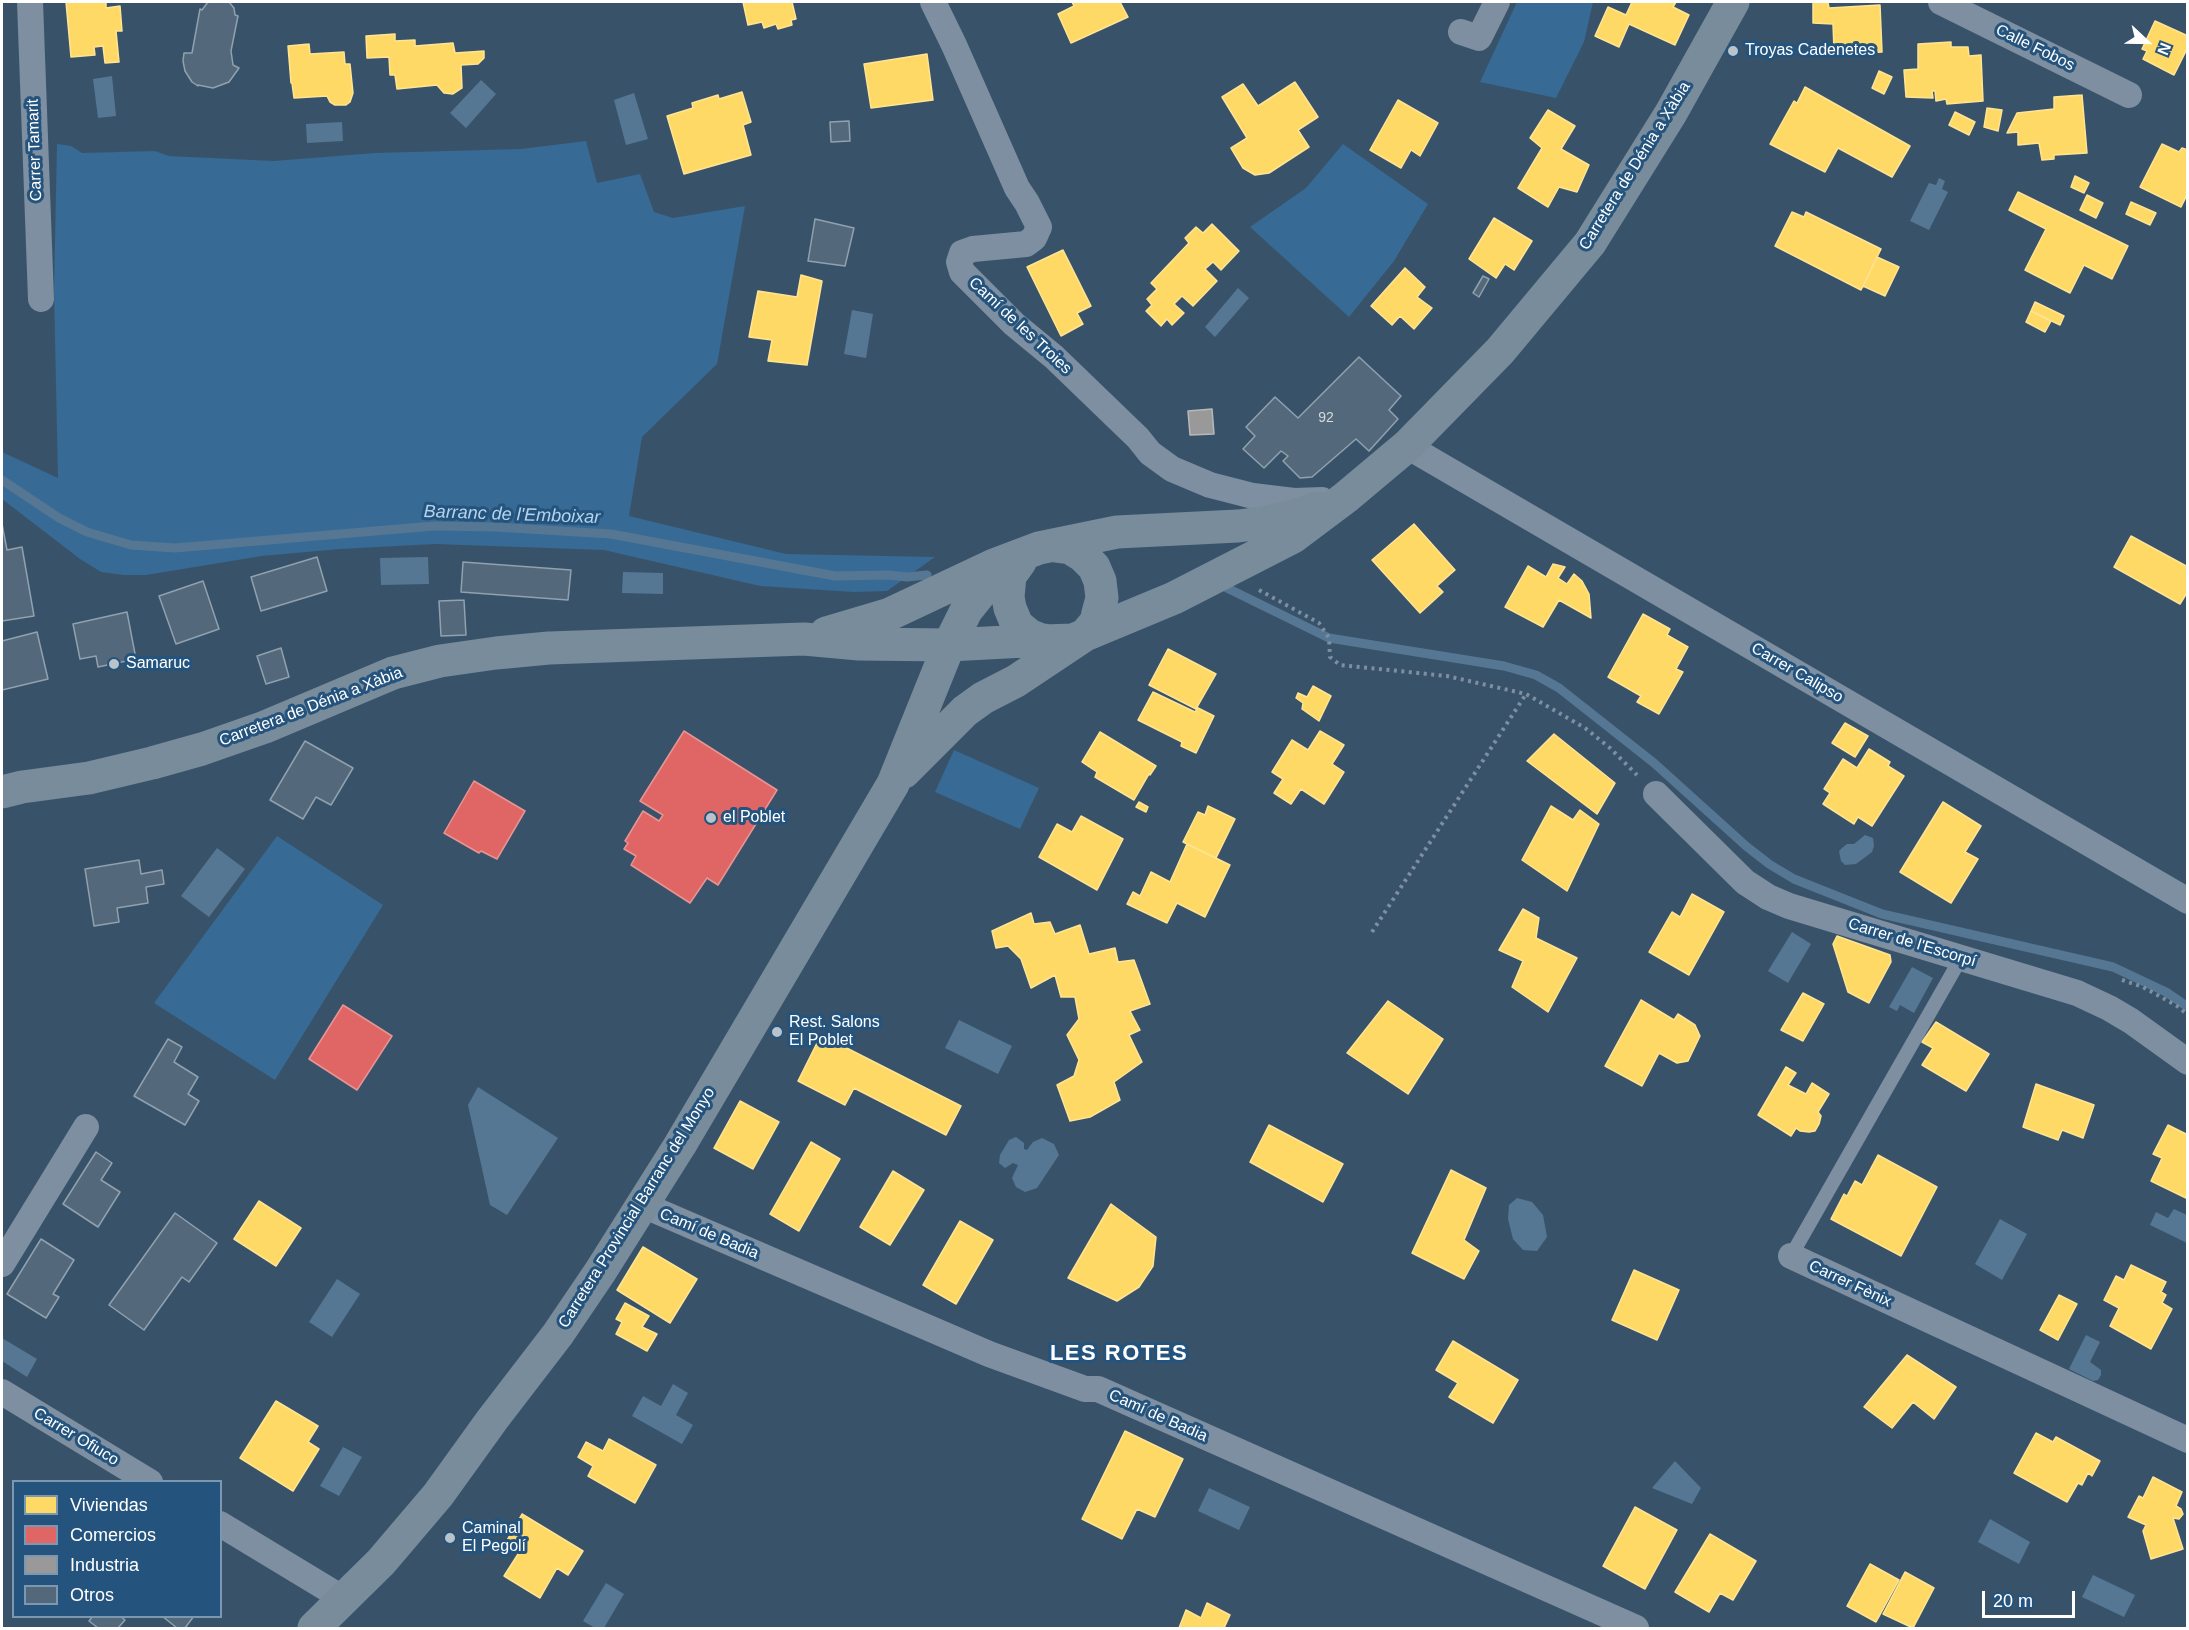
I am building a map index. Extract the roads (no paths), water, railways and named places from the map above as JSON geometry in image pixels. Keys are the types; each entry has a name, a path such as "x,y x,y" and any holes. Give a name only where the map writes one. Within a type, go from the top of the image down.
{"street":[{"name":"Carrer Tamarit","path":"30,2 41,299"},
{"name":"Camí de les Troies","path":"933,2 1017,188 1039,227 1034,238 1026,244 973,249 962,253 959,262 962,272 1014,324 1053,357 1138,438 1150,453 1172,470 1210,485 1253,496 1294,501 1321,500 1351,493"},
{"path":"1461,32 1479,38 1497,2"},
{"name":"Carretera de Dénia a Xàbia","path":"1085,635 1174,598 1293,537 1407,446 1500,351 1590,243 1671,113 1733,2"},
{"name":"Calle Fobos","path":"1941,2 2129,95"},
{"name":"Carrer Calipso","path":"1407,446 2187,901"},
{"name":"Carretera de Dénia a Xàbia","path":"1043,548 1117,532 1262,523 1291,517 1351,493"},
{"path":"1043,548 1070,548 1094,567 1100,581 1102,598 1096,622 1085,635 1073,640 1053,642 1029,635 1017,625 1013,618 1002,571 1043,548"},
{"name":"Carretera de Dénia a Xàbia","path":"804,639 890,614 1002,571"},
{"name":"Carretera Provincial Barranc del Monyo","path":"314,1629 381,1562 438,1495 558,1334 642,1205 893,784 961,618 973,601 1002,571"},
{"name":"Carretera Provincial Barranc del Monyo","path":"893,784 974,704 1016,681 1085,635"},
{"name":"Carretera de Dénia a Xàbia","path":"2,792 89,778 202,749 265,727 393,673 440,661 549,648 804,639 859,644 949,645 1044,640"},
{"name":"Carrer de l'Escorpí","path":"1656,794 1745,882 1768,897 1789,906 2077,993 2109,1008 2148,1032 2187,1062"},
{"path":"2,1264 86,1127"},
{"name":"Camí de Badia","path":"642,1205 989,1354 1085,1389 1098,1389 1635,1629"},
{"name":"Carrer Fènix","path":"1791,1256 2187,1440"},
{"name":"Carrer Ofiuco","path":"2,1392 147,1480"},
{"path":"222,1525 344,1599"}],"lane":[{"name":"Carrer Fènix","path":"1791,1256 1961,958"}],"waterway":[{"name":"Barranc de l'Emboixar","path":"2,480 59,518 87,532 131,545 175,548 434,526 495,527 611,534 835,576 927,575"},
{"path":"1227,588 1329,638 1504,666 1536,675 1559,688 1654,763 1746,846 1769,864 1794,879 1882,914 2113,967 2166,992 2188,1007"}],"place":[{"name":"Troyas Cadenetes","path":"1733,51"},
{"name":"Samaruc","path":"114,664"},
{"name":"el Poblet","path":"711,818"},
{"name":"Rest. Salons El Poblet","path":"777,1032"},
{"name":"Caminal El Pegolí","path":"450,1538"}],"district":[{"name":"LES ROTES","path":"1119,1354"}]}
